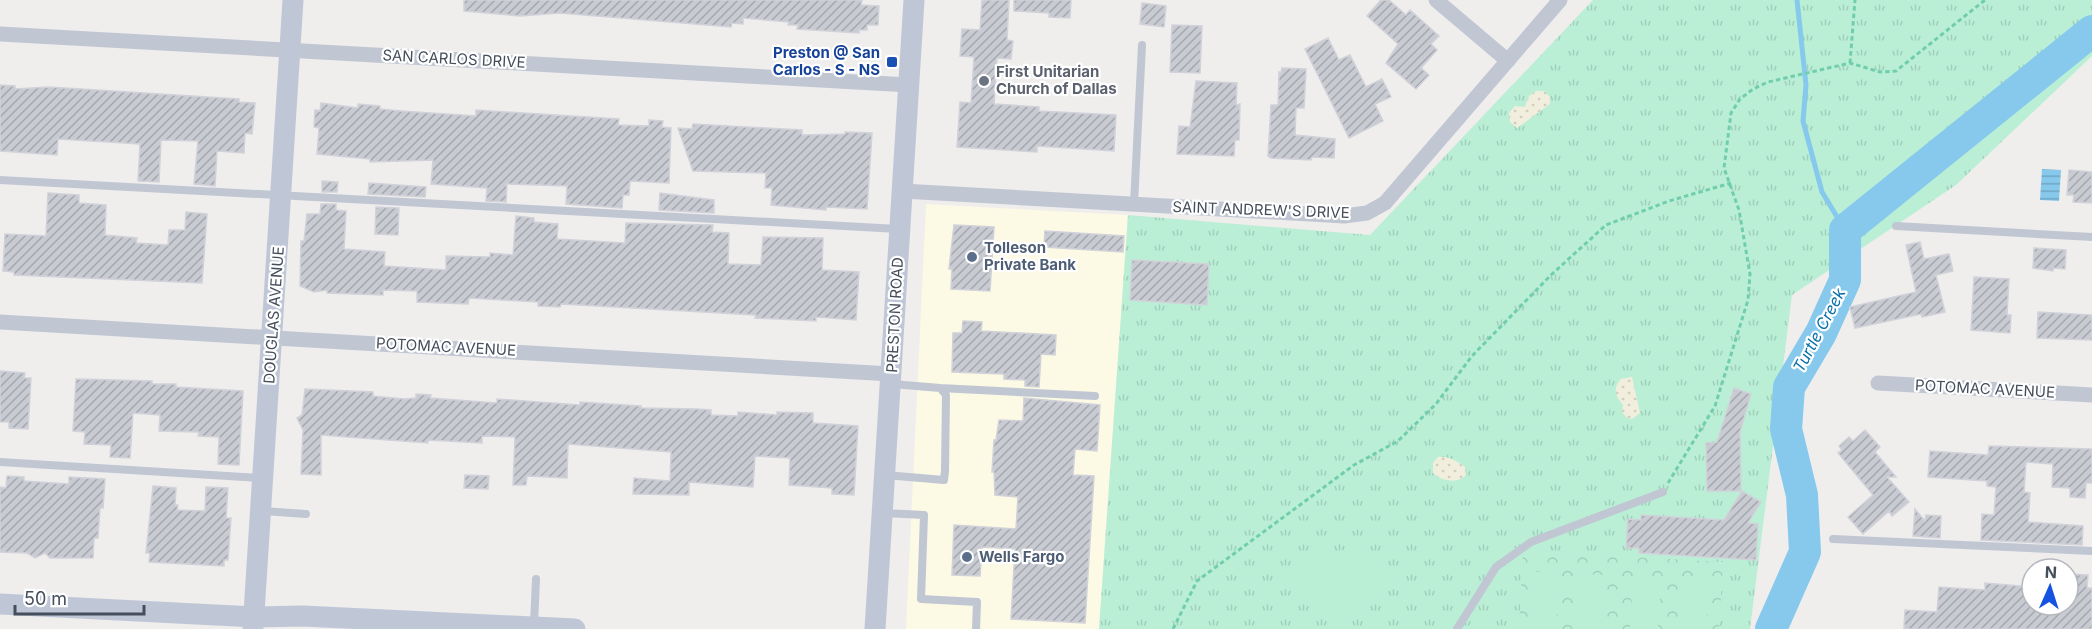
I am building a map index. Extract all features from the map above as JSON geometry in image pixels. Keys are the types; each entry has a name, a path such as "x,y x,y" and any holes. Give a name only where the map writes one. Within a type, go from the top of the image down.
{"main road":[{"name":"DOUGLAS AVENUE","path":"258,625 261,511 293,0"},
{"name":"PRESTON ROAD","path":"876,629 914,0"},
{"path":"0,604 302,629"},
{"path":"258,625 303,616 575,629"}],"street":[{"path":"1436,0 1508,61"},
{"name":"SAINT ANDREW'S DRIVE","path":"902,191 1344,216 1367,213 1385,203 1560,0"},
{"name":"SAN CARLOS DRIVE","path":"0,34 909,85"},
{"name":"POTOMAC AVENUE","path":"0,322 272,337 891,379"},
{"name":"POTOMAC AVENUE","path":"1878,383 2092,395"}],"lane":[{"path":"1134,204 1142,45"},
{"path":"0,180 900,230"},
{"path":"1896,226 2092,237"},
{"path":"891,379 940,388 1095,396"},
{"path":"885,475 944,480 946,395 940,388"},
{"path":"0,462 264,478"},
{"path":"1457,629 1496,567 1531,542 1663,492"},
{"path":"261,511 306,513"},
{"path":"883,513 924,515 921,599 977,603 976,629"},
{"path":"1833,538 2092,551"},
{"path":"534,628 536,579"}],"path":[{"path":"1850,63 1855,0"},
{"path":"1663,492 1715,406 1748,300 1750,273 1740,210 1724,168 1731,113 1740,99 1753,89 1768,82 1850,63 1880,72 1896,71 1985,0"},
{"path":"1173,629 1197,581 1354,465 1398,441 1436,404 1472,356 1551,275 1606,225 1669,201 1731,183"}],"shaded area":[{"path":"926,204 1128,215 1099,629 906,629"}],"green space":[{"path":"1593,0 2092,0 2092,56 1956,185 1792,295 1750,629 1099,629 1128,215 1370,235"},
{"path":"1354,548 1371,555 1381,565 1385,578 1382,591 1373,602 1360,610 1343,614 1323,611 1308,602 1298,588 1296,580 1301,566 1320,556"},
{"path":"1523,551 1723,562 1719,629 1519,629"},
{"path":"1531,571 1559,573 1556,629 1527,629"},
{"path":"1578,574 1606,575 1603,629 1574,629"},
{"path":"1633,576 1661,578 1658,629 1630,629"},
{"path":"1681,579 1709,581 1706,629 1678,629"}],"sand":[{"path":"1536,91 1544,91 1550,97 1550,104 1517,128 1510,122 1509,113 1515,106 1525,107 1529,96"},
{"path":"1632,377 1640,413 1632,419 1627,418 1622,412 1623,405 1616,389 1621,379"},
{"path":"1438,457 1449,458 1459,463 1465,467 1466,475 1453,481 1436,476 1433,473 1433,463"}],"water":[{"path":"2042,169 2061,170 2059,201 2040,200"}],"building":[{"path":"464,0 862,0 861,5 879,6 878,25 867,25 867,30 859,30 859,33 797,29 798,25 788,25 789,22 743,18 743,24 732,23 731,27 560,13 520,16 464,11"},
{"name":"First Unitarian Church of Dallas","path":"982,0 1009,0 1007,40 1013,41 1011,59 997,58 994,104 1039,107 1039,111 1116,115 1114,151 1037,146 1037,152 957,147 960,102 971,103 974,57 960,56 962,29 980,30"},
{"path":"1014,0 1071,0 1070,18 1049,17 1049,13 1014,11"},
{"path":"1381,0 1389,0 1406,15 1410,10 1439,36 1431,44 1437,50 1421,68 1429,75 1416,89 1386,63 1398,44 1367,16"},
{"path":"1142,3 1166,6 1164,27 1140,24"},
{"path":"1172,25 1202,26 1200,73 1170,72"},
{"path":"1328,38 1339,60 1350,55 1366,87 1382,79 1391,97 1375,104 1383,121 1349,138 1305,49"},
{"path":"1282,68 1306,69 1304,108 1296,108 1295,135 1335,139 1334,158 1312,157 1311,160 1268,156 1271,105 1278,105 1279,72 1281,73"},
{"path":"1196,81 1237,83 1236,105 1240,104 1239,140 1235,140 1234,156 1177,154 1179,126 1190,127"},
{"path":"0,85 15,86 15,89 49,87 239,99 239,102 255,103 252,134 245,133 244,153 217,151 215,186 194,184 198,141 161,140 159,182 138,181 140,144 58,139 57,155 0,151"},
{"path":"321,103 358,108 358,104 380,106 380,109 476,116 476,110 619,119 618,125 649,126 649,120 663,121 662,127 671,128 669,183 630,181 629,195 623,195 622,208 566,204 567,186 507,184 506,202 486,201 487,188 431,184 433,160 370,162 370,159 317,154 319,128 314,127 315,110 320,111"},
{"path":"693,124 802,130 802,135 872,133 867,209 826,207 826,210 771,205 772,188 765,188 766,173 693,171 678,128 692,129"},
{"path":"2069,170 2092,172 2092,203 2073,202 2074,195 2067,195"},
{"path":"322,181 338,182 337,192 322,192"},
{"path":"369,183 426,187 425,197 368,194"},
{"path":"48,193 79,195 79,203 106,205 105,235 137,238 136,243 168,245 169,230 185,230 186,212 207,214 202,283 14,275 14,272 3,271 5,234 46,236"},
{"path":"660,193 714,200 714,213 659,210"},
{"path":"321,204 336,204 336,210 346,211 344,249 385,252 384,266 446,270 446,256 490,257 490,253 513,255 516,216 534,218 534,222 558,224 557,239 625,243 626,223 713,225 712,232 729,233 728,264 761,265 763,237 823,238 822,270 859,272 856,320 816,317 816,321 755,318 756,315 561,304 560,307 538,306 538,302 469,298 468,304 417,302 417,291 383,290 383,295 327,293 327,290 314,292 300,286 301,241 304,241 307,214 320,214"},
{"path":"376,207 399,208 398,235 375,234"},
{"path":"954,225 994,227 990,291 951,289 952,269 949,269"},
{"path":"1045,231 1124,236 1123,252 1044,247"},
{"path":"1920,242 1924,259 1949,254 1953,271 1936,275 1945,312 1922,317 1921,314 1855,328 1850,307 1916,292 1906,245"},
{"path":"2034,248 2066,250 2065,269 2053,268 2053,271 2033,268"},
{"path":"1132,260 1209,264 1207,305 1130,300"},
{"path":"1974,277 2009,279 2007,315 2011,315 2010,333 1971,330"},
{"path":"2038,312 2092,315 2092,340 2037,338"},
{"path":"963,321 982,322 981,331 1056,335 1055,355 1041,354 1039,387 1025,386 1025,380 1004,379 1004,374 952,372 953,333 962,333"},
{"path":"0,371 25,373 24,378 31,378 28,429 9,428 9,422 0,422"},
{"path":"76,379 152,381 152,384 176,384 176,387 243,391 239,465 218,464 219,437 198,436 199,432 159,431 160,415 133,413 130,458 110,457 111,445 84,444 85,432 73,431"},
{"path":"1734,388 1751,394 1740,432 1741,491 1707,491 1706,443 1717,442"},
{"path":"305,389 373,392 373,396 404,399 416,398 416,394 431,395 430,398 497,403 497,399 580,405 580,402 641,406 641,408 697,409 711,410 711,415 738,416 738,412 777,415 777,412 813,413 813,423 858,426 854,495 832,494 832,488 789,485 790,458 755,456 753,487 689,482 689,495 633,494 634,478 670,481 671,452 568,444 567,478 527,476 526,485 513,485 515,437 482,436 482,443 428,440 428,443 321,435 321,475 301,474 303,430 297,418 302,415"},
{"path":"1024,398 1100,405 1097,451 1075,449 1073,475 1094,476 1085,623 1011,619 1015,549 982,547 980,576 952,575 954,525 1016,529 1018,497 995,495 994,472 992,472 994,440 996,440 999,420 1023,421"},
{"path":"1865,430 1880,447 1875,452 1896,477 1887,477 1909,502 1892,516 1889,511 1863,534 1848,517 1873,495 1838,453 1842,450 1839,446 1849,437 1853,441"},
{"path":"1989,446 2092,449 2092,483 2086,483 2085,498 2070,497 2070,488 2052,487 2053,464 2026,462 2024,492 2030,493 2028,522 2083,526 2082,545 1981,540 1982,514 1994,515 1996,487 1987,486 1987,481 1928,477 1930,451 1988,455"},
{"path":"465,475 489,476 488,489 464,488"},
{"path":"7,476 24,477 24,481 69,484 69,477 105,479 103,508 100,508 98,538 94,538 93,558 50,558 45,553 35,558 27,553 0,552 0,487 6,488"},
{"path":"153,486 176,488 177,510 205,511 206,487 228,488 226,518 231,518 228,560 224,560 224,566 149,562 150,553 146,553"},
{"path":"1742,491 1761,502 1748,523 1758,524 1756,560 1639,553 1639,548 1626,548 1628,519 1641,520 1641,515 1724,520"},
{"path":"1915,509 1925,521 1926,515 1941,516 1940,538 1913,536"},
{"path":"2080,575 2088,575 2087,588 2092,588 2092,629 1904,629 1905,610 1937,612 1939,587 1985,590 1985,583 2020,586 2020,617 2080,617"}],"waterway":[{"path":"1797,0 1806,85 1803,121 1822,192 1845,230"},
{"name":"Turtle Creek","path":"1771,629 1805,552 1802,495 1786,429 1789,387 1821,333 1845,280 1845,230 2092,31"}],"place":[{"name":"Preston @ San Carlos - S - NS","path":"892,62"},
{"name":"First Unitarian Church of Dallas","path":"984,81"},
{"name":"Tolleson Private Bank","path":"972,257"},
{"name":"Wells Fargo","path":"967,557"}]}
